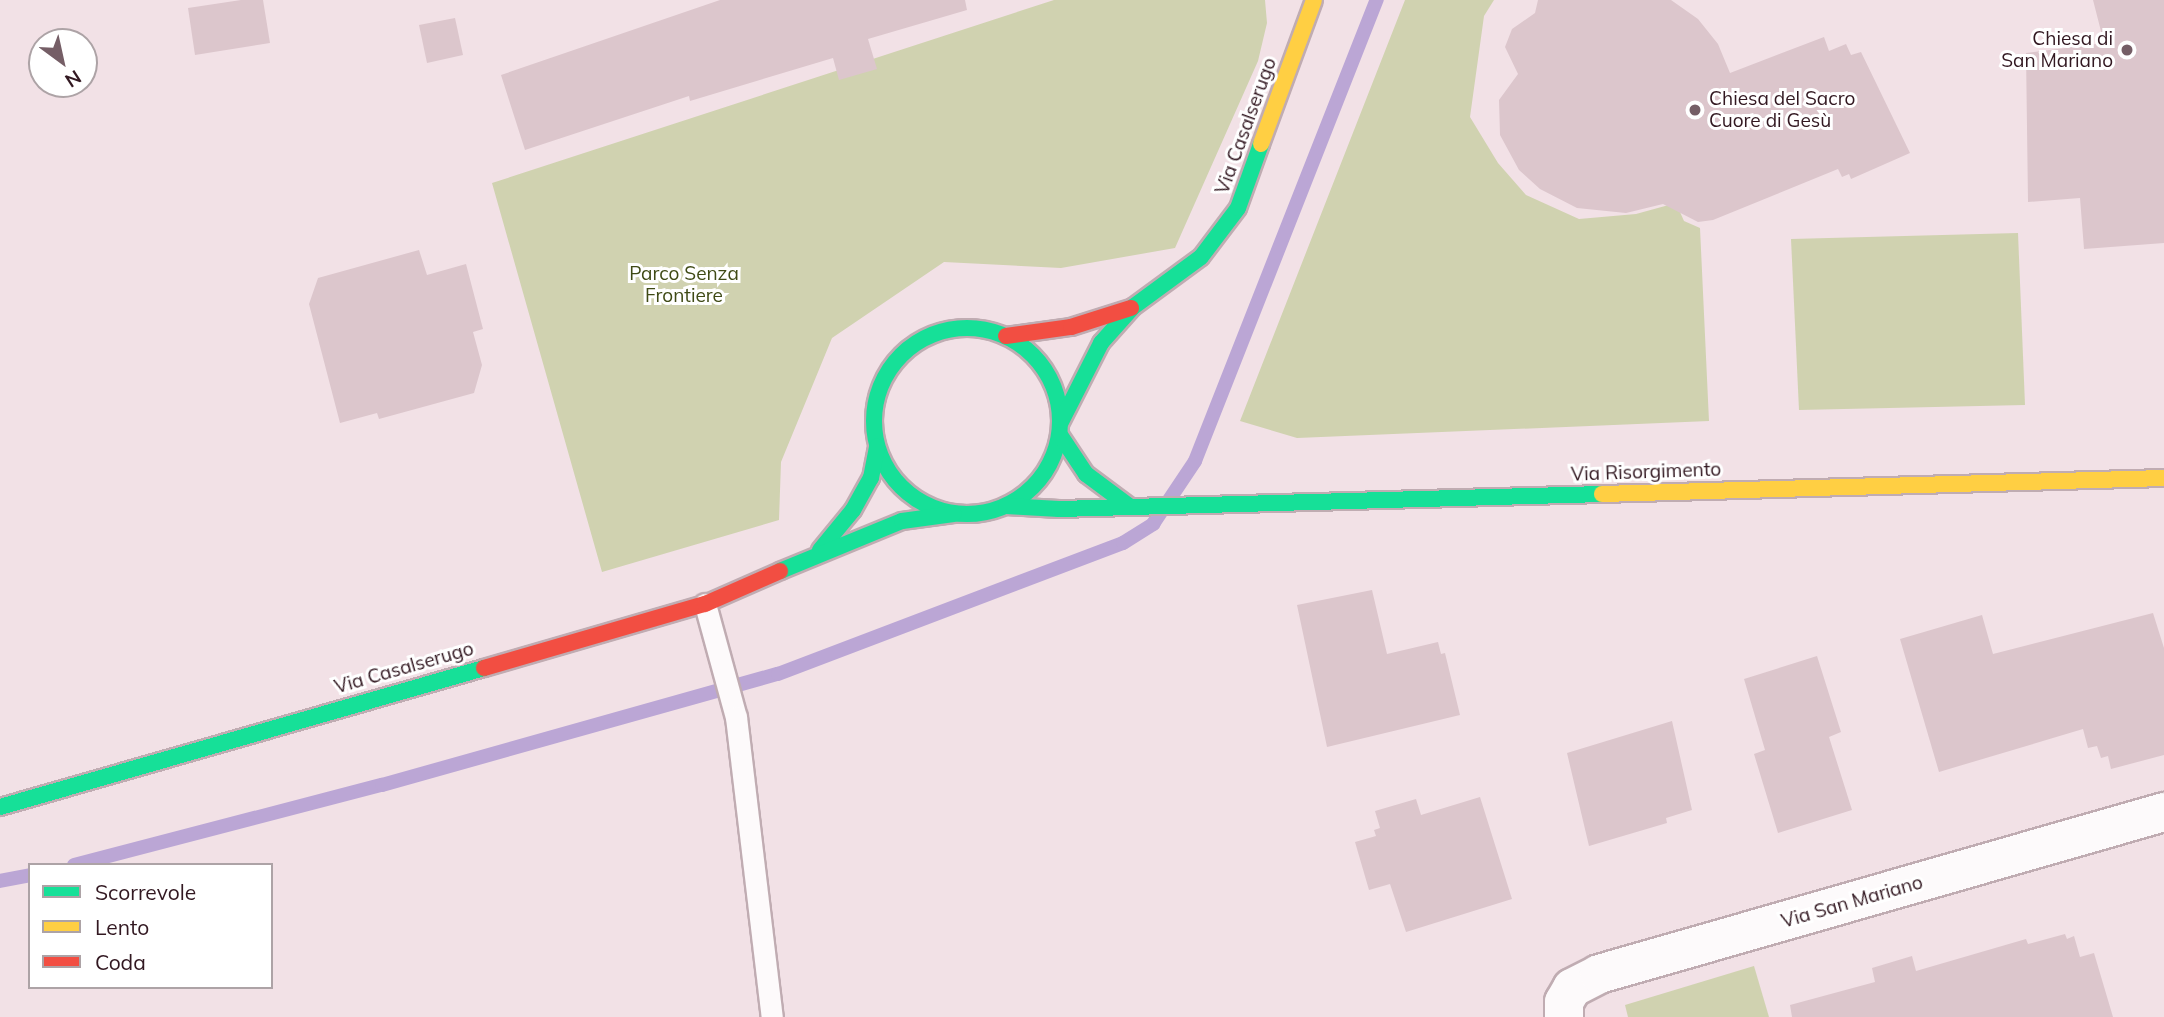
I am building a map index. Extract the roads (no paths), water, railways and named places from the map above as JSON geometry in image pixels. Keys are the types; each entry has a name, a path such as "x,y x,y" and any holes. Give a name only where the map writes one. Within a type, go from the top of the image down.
{"main road":[{"name":"Via Casalserugo","path":"1060,428 1101,343 1133,307 1201,257 1238,208 1314,0"},
{"name":"Via Casalserugo","path":"1006,336 1071,327 1133,307"},
{"path":"955,329 981,329 1006,336 1046,370 1057,395 1060,428 1046,472 1028,492 1006,506 980,514 954,513 906,492 888,471 877,447 874,421 878,395 889,371 907,351 929,336 955,329"},
{"path":"1060,428 1086,474 1133,506"},
{"path":"814,556 865,489 877,447"},
{"name":"Via Risorgimento","path":"1006,506 1133,506 2164,478"},
{"name":"Via Casalserugo","path":"0,807 705,604 814,556 902,522 954,513"}],"street":[{"name":"Via San Mariano","path":"1564,1017 1564,1002 1572,988 1599,974 2164,812"}],"lane":[{"path":"705,604 736,717 750,860 772,1017"}],"waterway":[{"path":"82,863 382,785 778,674 1123,543 1153,524 1195,461 1377,0"},
{"path":"0,881 28,875"}],"place":[{"name":"Chiesa di San Mariano","path":"2127,50"},
{"name":"Chiesa del Sacro Cuore di Gesù","path":"1695,110"}],"park label":[{"name":"Parco Senza Frontiere","path":"684,285"}]}
